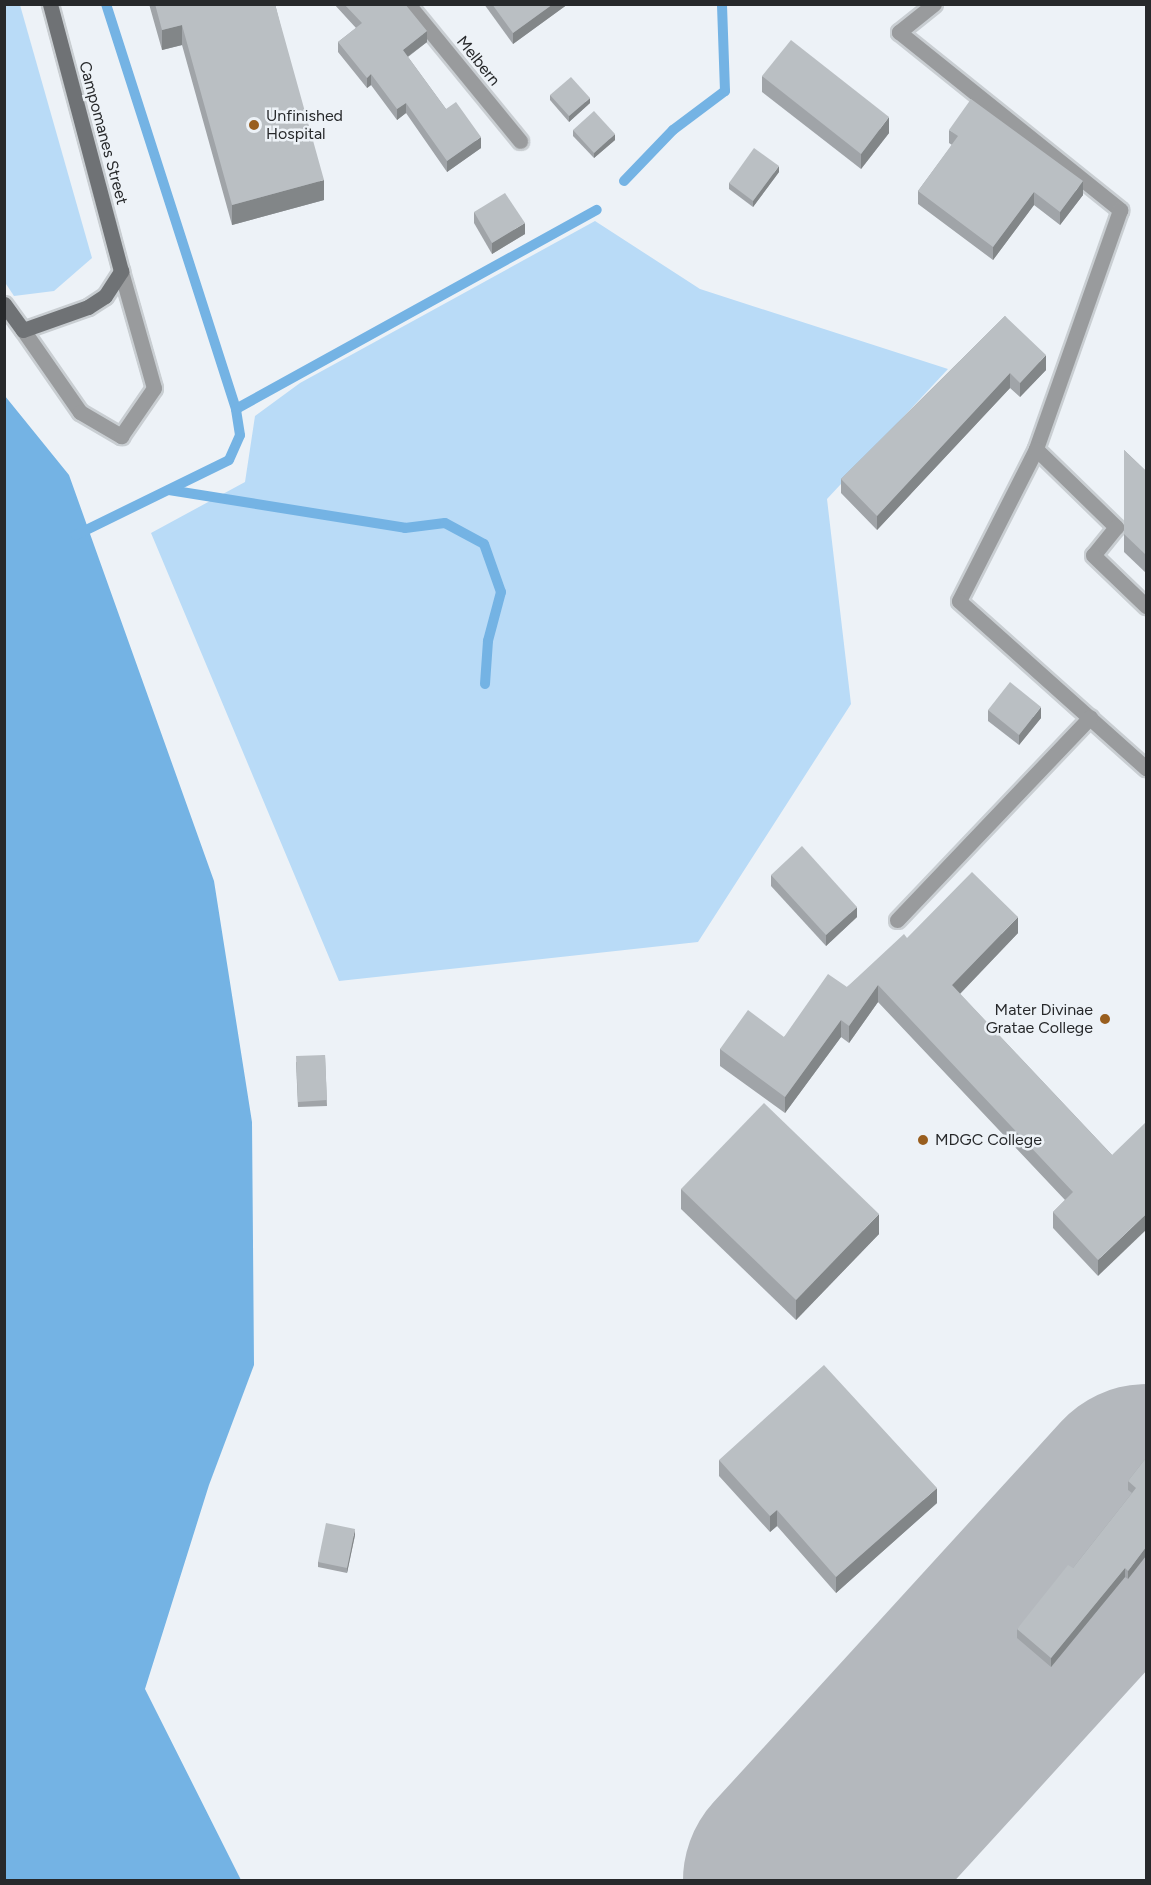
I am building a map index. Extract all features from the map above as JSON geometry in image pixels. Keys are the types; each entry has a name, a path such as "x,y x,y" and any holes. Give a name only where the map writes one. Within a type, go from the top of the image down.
{"street":[{"name":"Campomanes Street","path":"50,4 121,271"},
{"name":"Melbern","path":"408,4 520,141"},
{"path":"934,4 899,32 1120,210 1036,449 959,601 1146,768"},
{"path":"23,330 88,307 105,296 121,271"},
{"path":"4,304 80,412 121,436 154,388 121,271"},
{"path":"1036,449 1116,527 1093,555 1146,606"},
{"path":"897,920 1090,717"}],"shaded area":[{"path":"5,4 20,5 92,258 54,291 14,296 4,281"},
{"path":"595,221 700,289 948,369 827,499 851,704 698,942 339,981 151,533 245,482 255,416 300,383"}],"water":[{"path":"5,396 69,475 214,881 252,1122 254,1365 209,1485 145,1689 241,1880 5,1880"}],"building":[{"name":"Unfinished Hospital","path":"155,4 275,4 324,180 232,205 182,25 162,30"},
{"path":"344,4 405,4 427,31 403,50 446,109 456,102 481,137 447,161 406,103 397,109 371,74 367,78 338,42 362,23"},
{"path":"492,4 553,4 513,33"},
{"path":"791,40 889,117 861,154 762,76"},
{"path":"571,77 590,98 569,116 550,95"},
{"path":"971,99 1083,181 1060,212 1034,192 993,247 918,191 958,136 949,130"},
{"path":"594,111 615,134 594,153 573,130"},
{"path":"754,148 779,166 753,201 729,183"},
{"path":"505,193 525,223 492,243 474,212"},
{"path":"1005,316 1046,355 1020,383 1010,373 877,516 841,479"},
{"path":"1124,450 1146,471 1146,555 1124,534"},
{"path":"1010,682 1041,707 1019,735 988,710"},
{"path":"802,846 857,907 826,935 771,875"},
{"path":"972,872 1018,917 952,985 1112,1155 1146,1122 1146,1214 1098,1260 1053,1212 1073,1192 878,985 849,1026 841,1020 785,1097 720,1049 748,1010 784,1037 828,974 847,987 904,934 907,938"},
{"path":"325,1055 327,1100 298,1102 296,1056"},
{"path":"764,1103 879,1214 796,1300 681,1189"},
{"path":"824,1365 937,1488 836,1577 777,1510 770,1516 719,1460"},
{"path":"1146,1458 1146,1547 1128,1571 1125,1568 1051,1658 1017,1629 1068,1565 1073,1568 1136,1488 1128,1481"},
{"path":"326,1523 355,1529 347,1568 318,1562"}],"waterway":[{"path":"106,4 236,409"},
{"path":"624,181 673,130 725,91 722,4"},
{"path":"76,535 229,460 240,435 236,409 597,210"},
{"path":"169,490 405,528 445,523 484,544 501,592 488,641 485,684"}],"runway":[{"path":"798,1880 1146,1499"}],"place":[{"name":"Unfinished Hospital","path":"254,125"},
{"name":"Mater Divinae Gratae College","path":"1105,1019"},
{"name":"MDGC College","path":"923,1140"}]}
